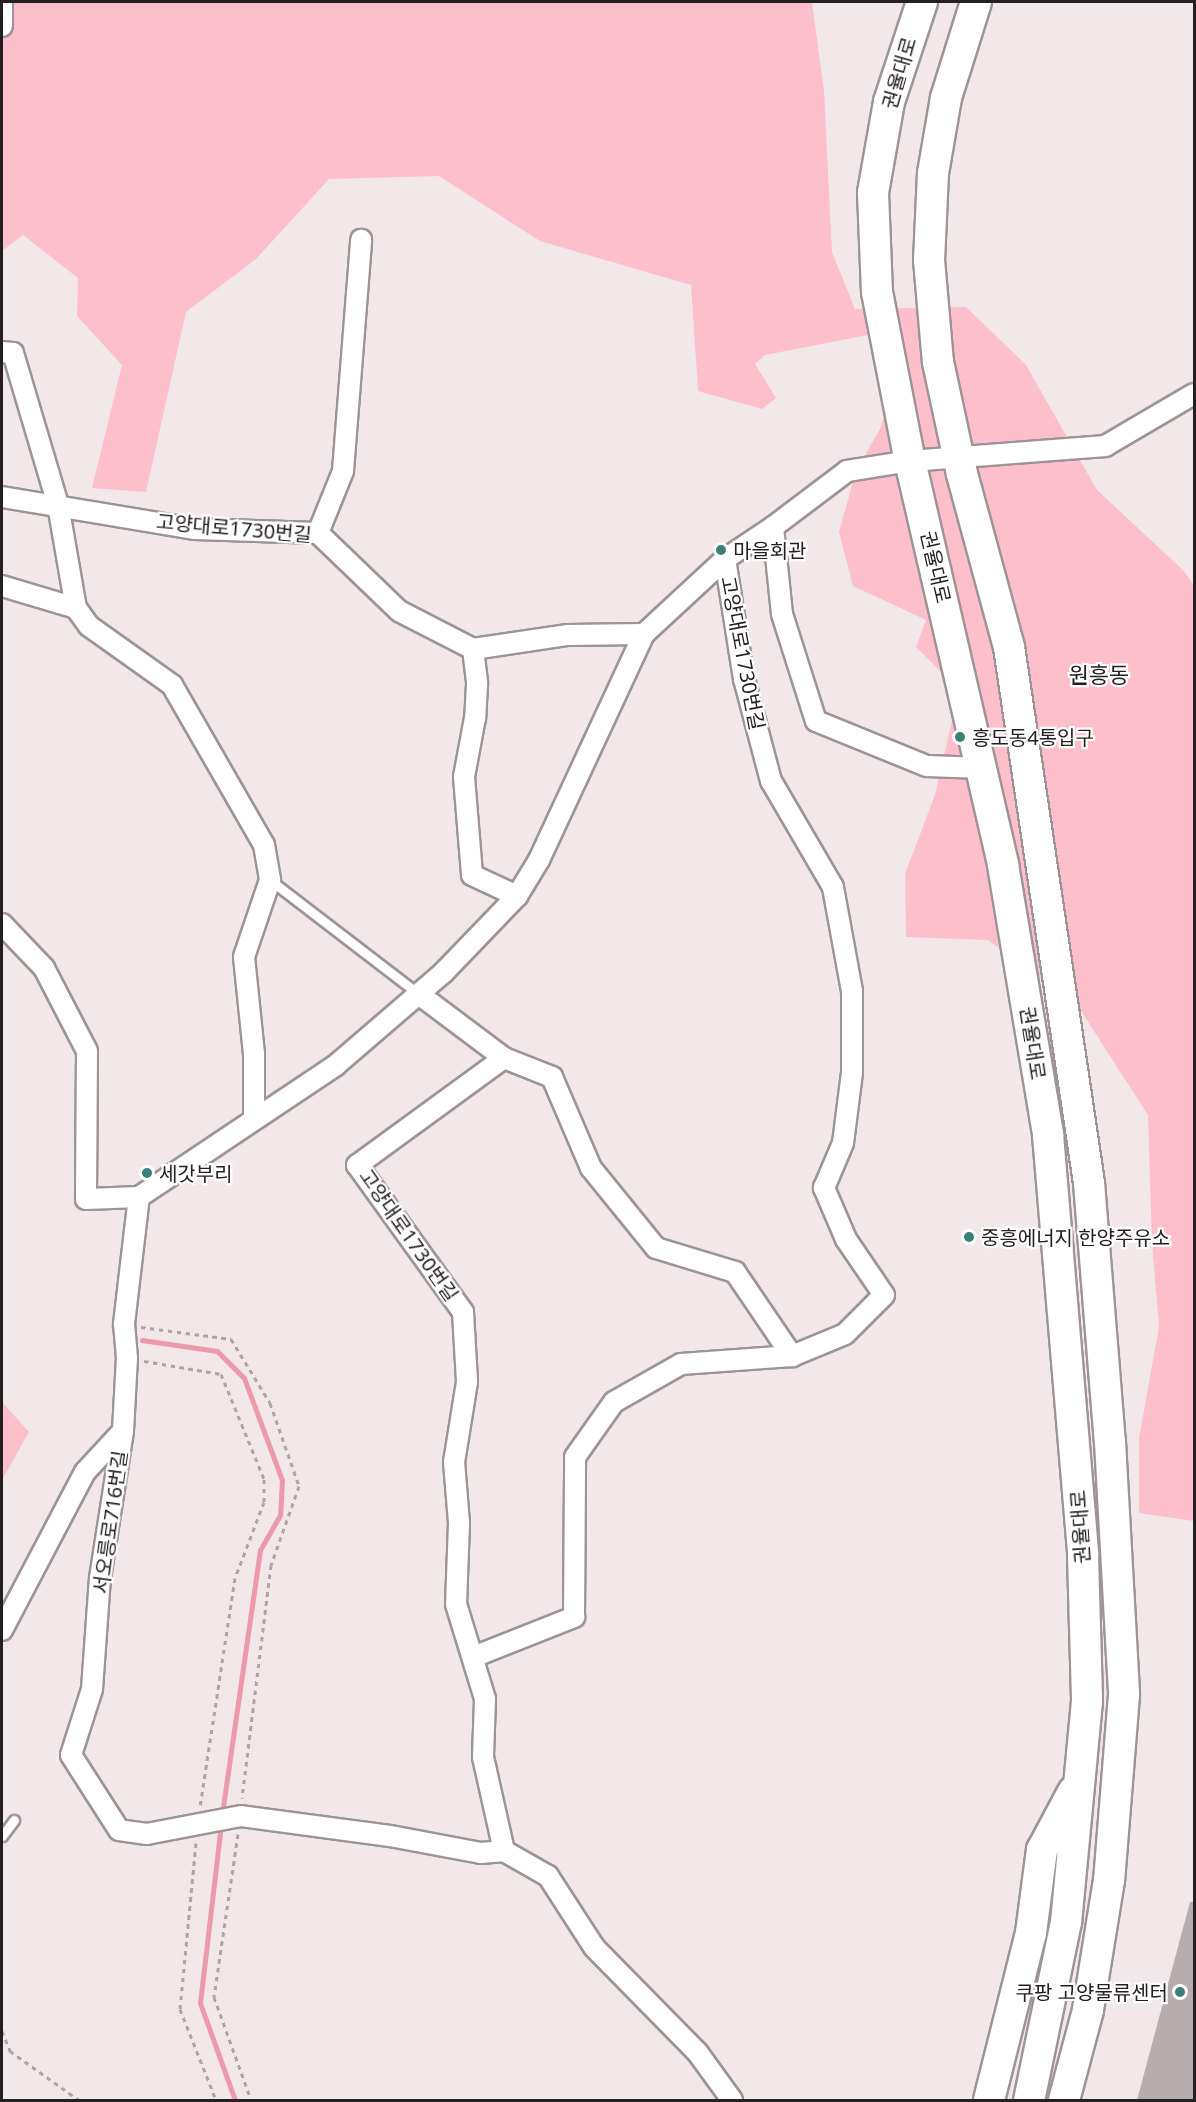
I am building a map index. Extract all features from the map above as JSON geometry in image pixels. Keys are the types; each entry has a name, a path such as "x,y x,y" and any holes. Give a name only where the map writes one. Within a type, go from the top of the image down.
{"main road":[{"name":"권율대로","path":"922,2 888,102 873,193 877,292 910,461 1004,865 1048,1135 1083,1557 1088,1701 1066,1922 1029,2100"},
{"name":"권율대로","path":"976,2 946,98 933,173 929,260 938,362 959,457 1009,646 1013,669 1089,1183 1108,1418 1124,1695 1109,1880 1088,2010 1064,2100"},
{"path":"989,2100 1031,1933 1042,1850 1080,1778"},
{"path":"1081,2037 1084,2100"}],"street":[{"path":"2,2 2,26"},
{"path":"318,533 343,471 361,240"},
{"path":"2,352 13,353 58,505 76,608 89,626 172,686 264,845 270,880 244,957 254,1054 254,1118"},
{"name":"고양대로1730번길","path":"139,1197 336,1065 420,995 517,896 539,860 644,634 725,559 773,527 847,471 910,461 1105,446 1194,394"},
{"name":"고양대로1730번길","path":"2,497 195,529 318,533 399,611 472,649"},
{"path":"773,527 782,614 816,721 927,766 983,768"},
{"name":"고양대로1730번길","path":"473,1656 574,1617 575,1457 614,1402 681,1364 792,1356 845,1334 884,1295 846,1239 824,1188 843,1143 852,1073 852,991 833,887 771,781 744,679 725,559"},
{"path":"2,586 76,608"},
{"path":"517,896 472,875 464,777 475,718 477,684 472,649 568,635 644,634"},
{"path":"2,924 44,968 87,1051 86,1199 139,1197 124,1324 127,1358 123,1431"},
{"path":"420,995 504,1058 552,1077 591,1168 656,1248 735,1272 792,1356"},
{"name":"고양대로1730번길","path":"504,1058 357,1165 463,1312 467,1382 454,1462 459,1522 456,1604 485,1699 483,1757 504,1851"},
{"name":"서오릉로716번길","path":"123,1431 99,1578 92,1689 71,1755 119,1830 147,1834 220,1819"},
{"name":"서오릉로716번길","path":"2,1630 86,1472 123,1431"},
{"path":"220,1819 390,1836 481,1853 504,1851 548,1876 594,1947 698,2053 732,2100"}],"lane":[{"path":"270,880 420,995"},
{"path":"2,1836 14,1820"}],"path":[{"path":"124,1324 231,1339 270,1403 299,1486 271,1565 244,1764 220,1819 180,2009 216,2100"},
{"path":"127,1358 221,1374 264,1479 264,1503 235,1578 220,1819 214,1997 251,2100"},
{"path":"2,2031 10,2051 79,2100"}],"shaded area":[{"path":"2,2 812,2 824,91 832,252 855,309 966,307 1026,365 1097,490 1183,570 1194,585 1194,1521 1139,1513 1139,1438 1159,1327 1152,1243 1148,1115 1076,1003 988,940 906,937 905,874 935,795 959,690 916,647 926,620 853,586 839,532 856,471 881,427 897,372 873,334 765,355 755,364 776,398 762,409 698,391 691,285 540,241 439,176 329,179 256,259 186,312 146,492 92,488 122,365 77,316 78,278 23,235 2,251"},
{"path":"2,1402 29,1432 2,1480"}],"building":[{"name":"쿠팡 고양물류센터","path":"1190,1902 1194,1902 1194,2100 1137,2100"}],"waterway":[{"path":"142,1340 217,1351 244,1378 282,1480 280,1515 260,1550 222,1815"},
{"path":"221,1824 200,2003 235,2100"}],"place":[{"name":"마을회관","path":"721,550"},
{"name":"흥도동4통입구","path":"960,737"},
{"name":"세갓부리","path":"147,1173"},
{"name":"중흥에너지 한양주유소","path":"969,1237"},
{"name":"쿠팡 고양물류센터","path":"1180,1992"}],"district":[{"name":"원흥동","path":"1099,675"}]}
